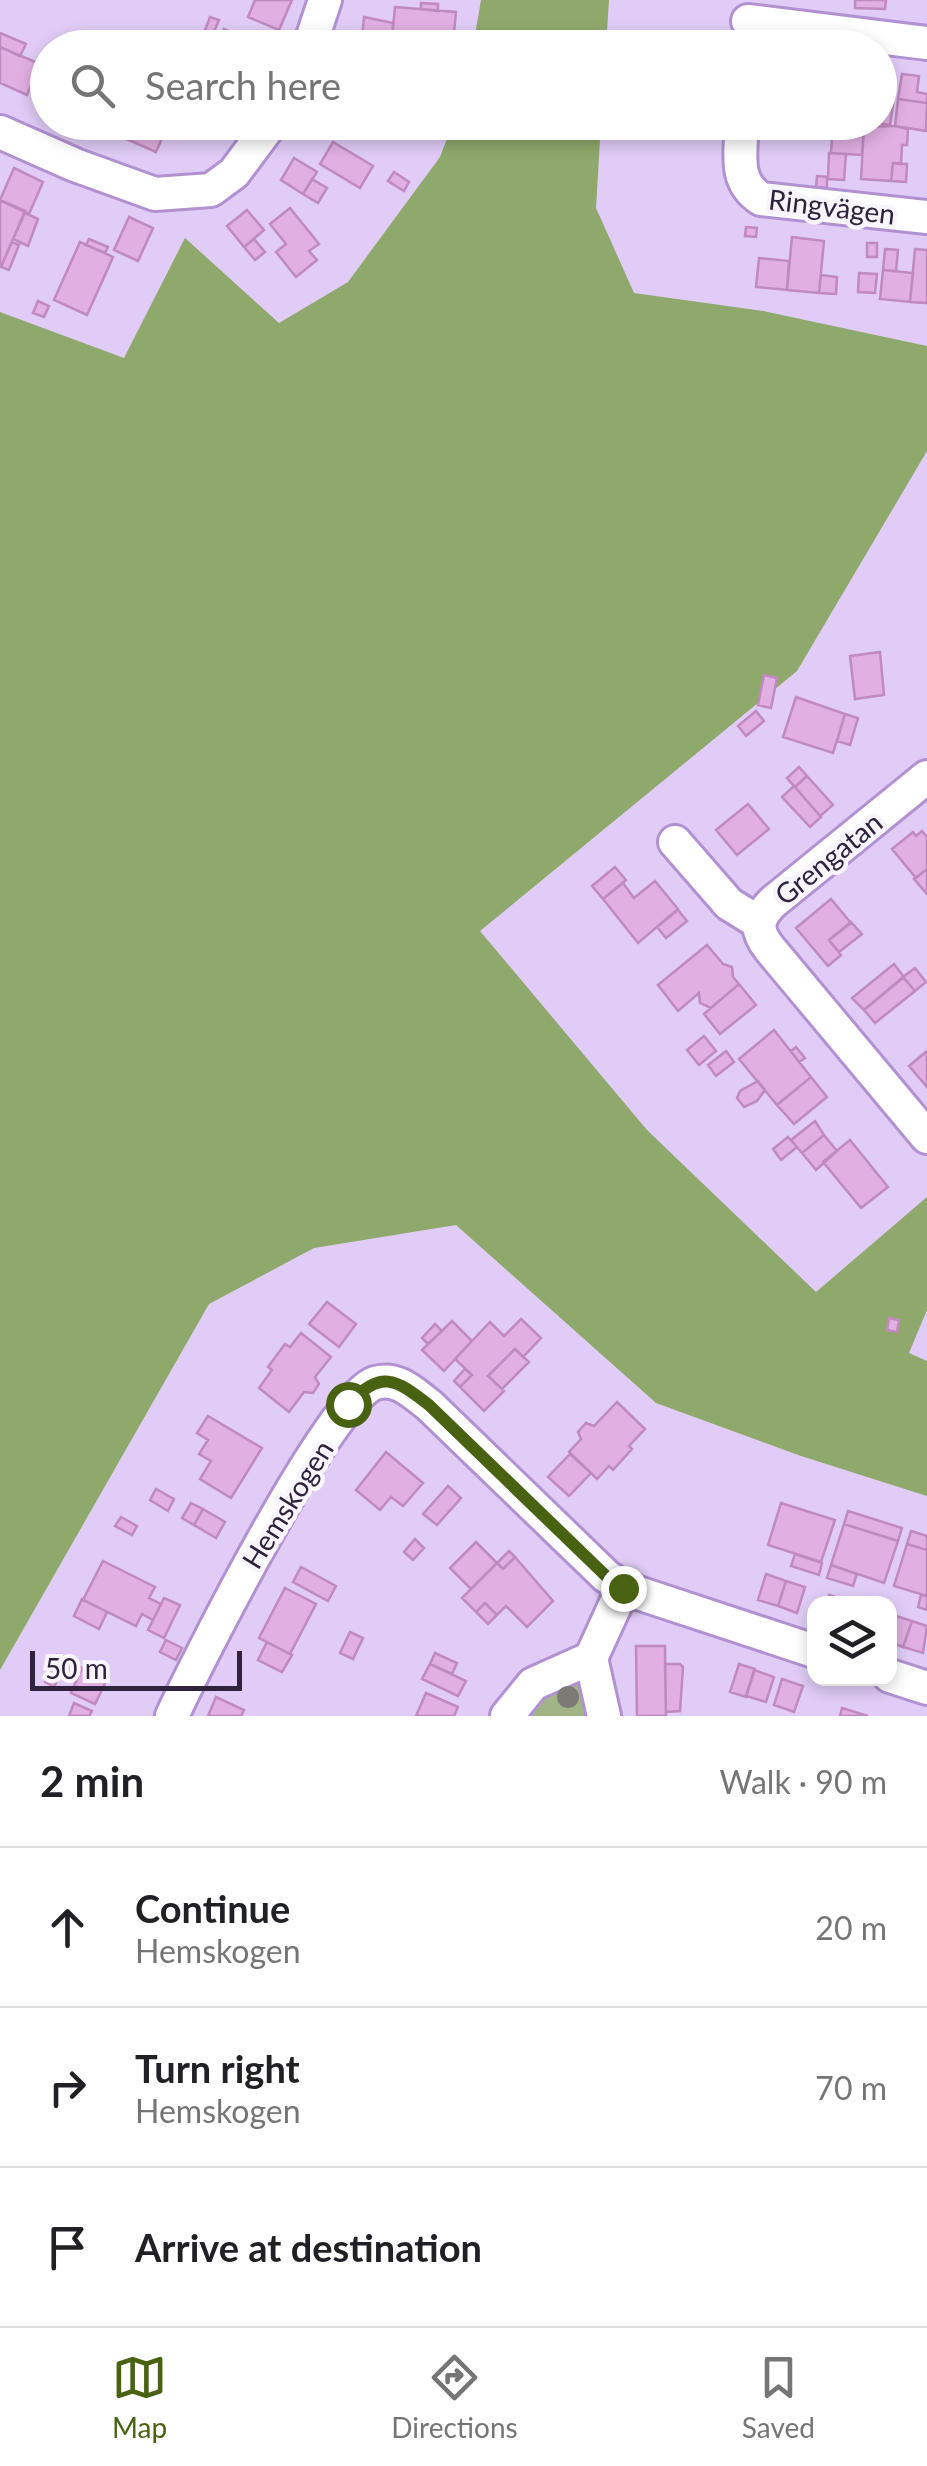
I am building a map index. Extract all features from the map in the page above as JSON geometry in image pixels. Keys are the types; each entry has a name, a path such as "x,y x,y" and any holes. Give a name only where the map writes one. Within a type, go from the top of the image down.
{"street":[{"path":"316,30 325,0"},
{"path":"748,23 811,30"},
{"path":"897,40 927,43"},
{"path":"0,132 155,194 210,190 234,173 259,140"},
{"name":"Ringvägen","path":"742,140 741,175 745,186 762,200 927,217"},
{"name":"Grengatan","path":"764,936 773,902 927,777"},
{"path":"674,842 729,904 764,936 927,1137"},
{"name":"Hemskogen","path":"172,1716 230,1598 274,1521 348,1404 378,1382 404,1386 429,1405 623,1588 807,1649"},
{"path":"604,1716 591,1658 623,1588"},
{"path":"507,1716 533,1684 591,1658"},
{"path":"897,1678 927,1688"}],"green space":[{"path":"481,0 609,0 607,30 476,30"},
{"path":"446,140 600,140 596,208 634,293 763,311 927,346 927,451 797,671 480,931 647,1130 816,1292 927,1197 927,1310 909,1353 927,1361 927,1496 801,1456 656,1403 456,1225 314,1248 209,1304 0,1670 0,312 124,358 185,238 279,323 348,282 440,157"},
{"path":"591,1658 604,1716 507,1716"}],"building":[{"path":"255,0 292,0 279,30 248,17"},
{"path":"855,0 886,0 885,9 855,8"},
{"path":"421,3 438,4 438,11 421,9"},
{"path":"395,7 456,12 454,30 393,30"},
{"path":"210,17 219,20 215,30 205,30"},
{"path":"364,17 393,23 392,30 363,30"},
{"path":"0,33 26,44 20,56 0,47"},
{"path":"0,47 30,60 27,95 0,83"},
{"path":"902,74 919,76 917,92 927,94 927,103 898,99"},
{"path":"898,99 927,103 926,131 897,126"},
{"path":"897,126 908,129 901,164 893,163 891,181 861,179 863,140 897,140"},
{"path":"129,140 161,140 156,152"},
{"path":"832,140 863,140 862,155 831,153"},
{"path":"333,142 373,166 360,188 320,164"},
{"path":"829,153 846,154 844,180 828,179"},
{"path":"294,158 317,172 303,194 281,180"},
{"path":"893,163 907,164 906,182 891,181"},
{"path":"14,168 43,182 29,214 0,200"},
{"path":"394,172 409,182 404,191 388,181"},
{"path":"817,176 827,177 827,188 816,187"},
{"path":"312,179 327,188 318,203 303,194"},
{"path":"0,200 25,211 1,267 0,267"},
{"path":"290,208 319,244 309,251 317,260 296,277 276,252 286,244 270,224"},
{"path":"247,210 264,230 244,247 227,226"},
{"path":"25,213 38,219 28,246 13,239"},
{"path":"129,217 153,228 138,261 114,250"},
{"path":"746,227 757,228 756,237 745,236"},
{"path":"792,237 824,241 819,293 787,290"},
{"path":"89,239 108,247 105,253 86,245"},
{"path":"254,239 265,252 255,260 244,247"},
{"path":"12,242 19,245 9,270 1,267"},
{"path":"80,242 113,257 87,315 54,300"},
{"path":"867,243 877,243 877,257 867,257"},
{"path":"885,249 898,250 896,271 883,270"},
{"path":"915,249 927,250 927,303 910,302"},
{"path":"759,258 789,261 787,290 756,287"},
{"path":"883,270 913,273 910,302 880,299"},
{"path":"859,273 877,274 875,293 858,292"},
{"path":"821,275 837,277 836,294 819,293"},
{"path":"38,301 49,306 44,317 33,313"},
{"path":"880,652 884,695 855,699 850,656"},
{"path":"764,675 777,678 771,708 758,705"},
{"path":"796,697 845,714 833,753 783,737"},
{"path":"756,711 764,721 746,736 738,726"},
{"path":"845,714 858,718 850,745 837,741"},
{"path":"799,767 807,776 795,787 787,778"},
{"path":"807,776 833,805 820,816 795,787"},
{"path":"794,786 821,817 810,827 782,797"},
{"path":"748,804 769,829 737,855 716,830"},
{"path":"922,831 927,837 927,869 916,878 892,849 913,832 916,836"},
{"path":"615,867 626,880 603,899 592,886"},
{"path":"927,869 927,894 914,879"},
{"path":"655,881 678,909 638,943 603,899 623,883 634,898"},
{"path":"831,899 851,923 829,940 841,955 828,966 796,928"},
{"path":"678,910 687,921 666,938 657,927"},
{"path":"851,922 862,934 839,952 829,940"},
{"path":"707,945 723,964 732,967 739,984 711,1008 700,1003 699,993 678,1011 658,985"},
{"path":"894,964 904,977 864,1010 852,998"},
{"path":"915,968 926,982 915,991 903,977"},
{"path":"903,977 915,991 875,1023 864,1010"},
{"path":"739,984 756,1005 720,1034 704,1014"},
{"path":"774,1030 811,1077 777,1105 739,1059"},
{"path":"704,1036 716,1051 699,1065 687,1050"},
{"path":"796,1047 805,1058 799,1062 791,1051"},
{"path":"726,1051 734,1062 716,1076 708,1065"},
{"path":"927,1051 927,1087 909,1066"},
{"path":"811,1077 827,1097 794,1124 777,1105"},
{"path":"758,1081 765,1090 757,1101 744,1107 737,1098 740,1091"},
{"path":"815,1121 824,1135 802,1153 791,1140"},
{"path":"824,1135 837,1151 816,1170 802,1153"},
{"path":"788,1137 797,1147 781,1160 773,1149"},
{"path":"850,1140 888,1187 861,1208 823,1162"},
{"path":"327,1302 356,1324 339,1347 309,1324"},
{"path":"889,1318 899,1320 897,1332 887,1330"},
{"path":"521,1319 541,1338 523,1357 515,1349 488,1376 504,1391 484,1411 460,1387 472,1375 455,1359 490,1322 504,1336"},
{"path":"452,1321 472,1341 444,1371 422,1350"},
{"path":"435,1324 442,1331 428,1344 422,1338"},
{"path":"301,1333 331,1357 315,1377 319,1384 313,1393 304,1392 289,1412 259,1388 285,1344 290,1347"},
{"path":"515,1349 529,1362 502,1389 488,1376"},
{"path":"465,1369 472,1375 460,1387 454,1381"},
{"path":"617,1402 645,1429 613,1470 609,1466 597,1479 569,1452 581,1439 578,1432 586,1423 594,1426"},
{"path":"208,1416 262,1448 231,1498 200,1479 211,1461 199,1454 208,1440 197,1433"},
{"path":"386,1452 423,1483 403,1506 391,1497 380,1510 356,1490"},
{"path":"570,1454 591,1473 569,1496 548,1477"},
{"path":"448,1486 461,1498 437,1525 423,1514"},
{"path":"156,1489 174,1499 168,1511 150,1500"},
{"path":"191,1503 203,1509 194,1525 182,1518"},
{"path":"781,1503 835,1520 821,1562 768,1545"},
{"path":"203,1509 225,1522 216,1538 194,1525"},
{"path":"848,1511 902,1528 898,1541 844,1524"},
{"path":"121,1517 137,1526 132,1535 115,1526"},
{"path":"844,1524 898,1541 884,1583 831,1565"},
{"path":"911,1531 927,1536 927,1550 907,1544"},
{"path":"415,1539 424,1548 413,1560 404,1552"},
{"path":"476,1542 497,1563 471,1589 450,1568"},
{"path":"907,1544 927,1550 927,1596 894,1586"},
{"path":"509,1551 515,1557 503,1569 497,1563"},
{"path":"795,1554 822,1563 819,1575 791,1566"},
{"path":"515,1557 553,1601 527,1627 506,1606 497,1615 485,1603 476,1612 462,1598 497,1563 503,1569"},
{"path":"103,1561 155,1587 149,1598 161,1604 153,1620 142,1614 136,1626 83,1600"},
{"path":"831,1565 857,1574 853,1586 827,1578"},
{"path":"301,1567 336,1586 328,1601 293,1582"},
{"path":"766,1574 786,1581 778,1606 758,1600"},
{"path":"786,1581 805,1587 797,1613 778,1606"},
{"path":"285,1588 316,1604 290,1654 259,1638"},
{"path":"921,1595 927,1596 927,1610 918,1607"},
{"path":"164,1598 180,1605 164,1638 148,1630"},
{"path":"82,1599 107,1612 99,1629 74,1616"},
{"path":"485,1603 497,1615 488,1624 476,1612"},
{"path":"897,1616 912,1621 903,1647 897,1645"},
{"path":"912,1621 927,1626 923,1653 903,1647"},
{"path":"350,1632 363,1638 353,1659 340,1653"},
{"path":"166,1640 182,1648 176,1660 160,1652"},
{"path":"267,1642 292,1655 282,1672 258,1660"},
{"path":"636,1646 665,1646 666,1716 637,1716"},
{"path":"435,1653 457,1663 452,1674 430,1664"},
{"path":"57,1655 77,1664 69,1680 50,1671"},
{"path":"430,1664 466,1681 458,1696 422,1679"},
{"path":"665,1664 683,1667 680,1711 666,1712"},
{"path":"739,1664 755,1669 746,1697 730,1692"},
{"path":"76,1665 82,1668 76,1681 70,1678"},
{"path":"82,1668 107,1679 95,1704 71,1693"},
{"path":"754,1670 774,1677 766,1702 746,1696"},
{"path":"50,1671 60,1675 54,1687 45,1682"},
{"path":"782,1679 803,1686 794,1712 774,1705"},
{"path":"426,1693 458,1707 454,1716 416,1716"},
{"path":"216,1697 244,1710 241,1716 208,1716"},
{"path":"74,1703 92,1711 89,1716 69,1716"},
{"path":"842,1708 868,1716 840,1716"}],"route":[{"path":"348,1404 378,1382 404,1386 623,1588"}]}
